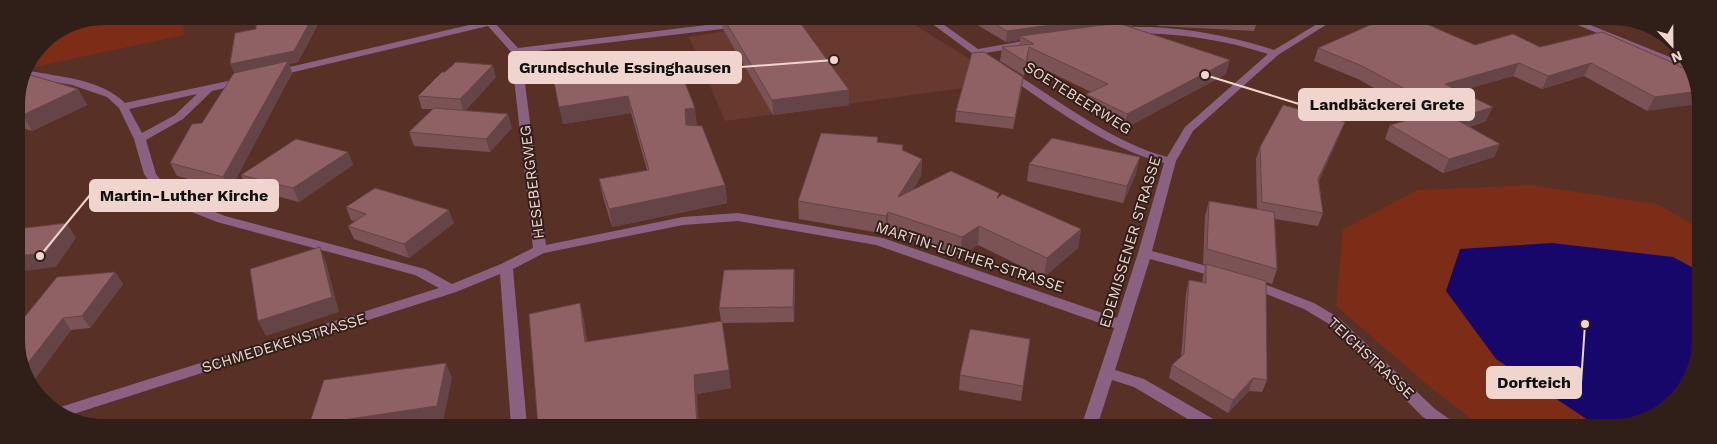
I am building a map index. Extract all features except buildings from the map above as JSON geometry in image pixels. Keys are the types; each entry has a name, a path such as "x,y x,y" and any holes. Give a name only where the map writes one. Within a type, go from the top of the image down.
{"street":[{"path":"123,107 260,77 470,25"},
{"path":"494,25 516,51 730,25"},
{"name":"SOETEBEERWEG","path":"938,25 976,52 1115,141 1143,154 1170,161"},
{"path":"1140,25 1146,29"},
{"name":"EDEMISSENER STRASSE","path":"1092,419 1145,253 1170,161 1189,129 1275,53 1321,25"},
{"path":"1582,25 1682,66"},
{"path":"1113,31 1146,29 1227,40 1275,53"},
{"path":"976,52 1044,40"},
{"name":"HESEBERGWEG","path":"506,267 540,250 516,51"},
{"path":"31,75 74,82 110,95 123,107 140,139 150,174 160,188 174,200 221,219 420,272 451,289"},
{"path":"140,139 179,117 210,88"},
{"name":"MARTIN-LUTHER-STRASSE","path":"540,250 683,221 738,217 796,225 878,241 1121,325"},
{"name":"TEICHSTRASSE","path":"1145,253 1274,290 1310,306 1334,321 1428,413 1437,419"},
{"path":"506,267 518,419"},
{"name":"SCHMEDEKENSTRASSE","path":"67,410 451,289 506,267"},
{"path":"1106,373 1140,383 1201,419"}],"shaded area":[{"path":"104,25 183,25 184,35 35,66 41,56 52,45 78,29"},
{"path":"765,25 915,25 1006,82 725,121 689,37"},
{"path":"1531,185 1657,204 1692,224 1692,340 1688,366 1676,388 1653,408 1643,413 1618,419 1472,419 1431,388 1336,306 1343,229 1418,190"},
{"path":"1552,243 1673,257 1692,267 1692,340 1688,366 1681,380 1665,399 1643,413 1618,419 1586,419 1496,359 1446,291 1460,249"}],"place":[{"name":"Grundschule Essinghausen","path":"834,60"},
{"name":"Landbäckerei Grete","path":"1205,75"},
{"name":"Martin-Luther Kirche","path":"40,256"},
{"name":"Dorfteich","path":"1585,324"}]}
